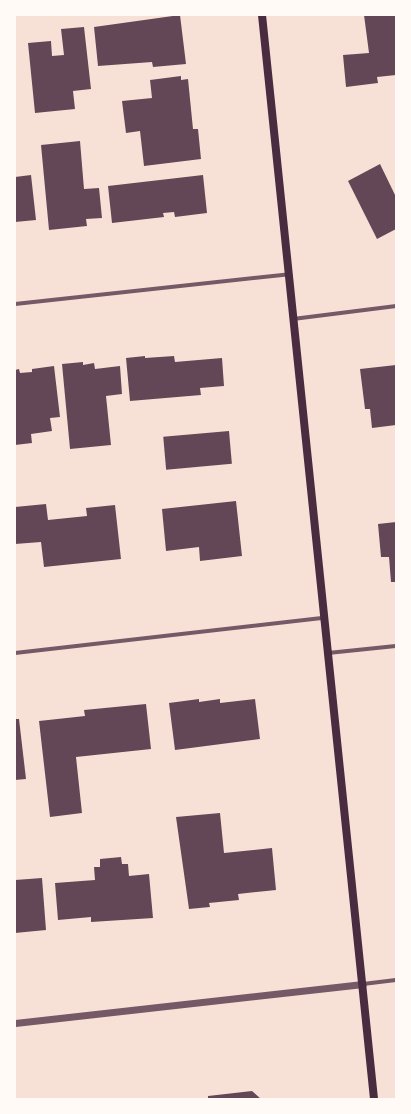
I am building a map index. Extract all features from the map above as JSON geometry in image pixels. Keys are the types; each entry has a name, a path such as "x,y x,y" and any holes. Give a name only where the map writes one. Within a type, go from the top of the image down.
{"main road":[{"path":"262,15 374,1099"}],"street":[{"path":"15,304 288,274"},
{"path":"293,319 396,306"},
{"path":"15,653 324,618"},
{"path":"328,653 396,646"},
{"path":"15,1023 396,980"}],"building":[{"path":"180,15 186,64 153,67 152,62 98,66 94,27"},
{"path":"364,15 396,15 396,75 377,77 378,83 346,87 343,55 369,53"},
{"path":"84,27 91,89 73,91 75,109 35,113 28,43 51,41 52,56 64,55 61,29"},
{"path":"181,76 181,80 188,79 193,129 198,129 201,159 144,166 140,131 126,133 122,101 152,98 150,80"},
{"path":"80,141 84,189 99,188 102,218 86,219 87,226 49,230 41,145"},
{"path":"380,164 396,197 396,229 377,239 348,181"},
{"path":"31,175 36,220 15,222 15,177"},
{"path":"203,175 207,213 175,217 174,212 163,213 164,217 112,223 108,186"},
{"path":"145,356 145,358 174,356 175,362 222,358 224,386 200,388 201,395 130,401 126,358"},
{"path":"83,362 83,365 94,363 95,369 120,366 122,394 106,396 111,445 70,449 62,364"},
{"path":"396,365 396,425 372,428 370,409 365,409 360,369"},
{"path":"54,366 60,417 50,418 52,431 31,434 32,443 15,445 15,370 19,369 20,373 32,372 32,369"},
{"path":"229,431 232,464 166,470 163,437"},
{"path":"236,501 242,556 200,561 199,547 166,551 162,509"},
{"path":"46,504 48,520 87,516 86,508 115,505 121,559 44,567 41,542 15,544 15,507"},
{"path":"396,522 396,582 391,582 389,557 381,557 378,524"},
{"path":"199,699 199,702 220,699 220,703 255,699 260,739 175,750 169,703"},
{"path":"146,704 151,749 76,757 82,813 50,817 39,721 85,716 84,710"},
{"path":"15,719 19,719 26,779 15,780"},
{"path":"220,813 224,853 272,848 276,890 238,894 239,900 209,903 210,907 189,909 176,817"},
{"path":"121,857 122,864 128,864 129,876 149,874 153,918 91,922 91,917 58,920 55,883 95,880 94,867 100,867 100,859"},
{"path":"42,878 46,930 15,933 15,880"},
{"path":"252,1091 261,1099 208,1099 208,1096"}]}
